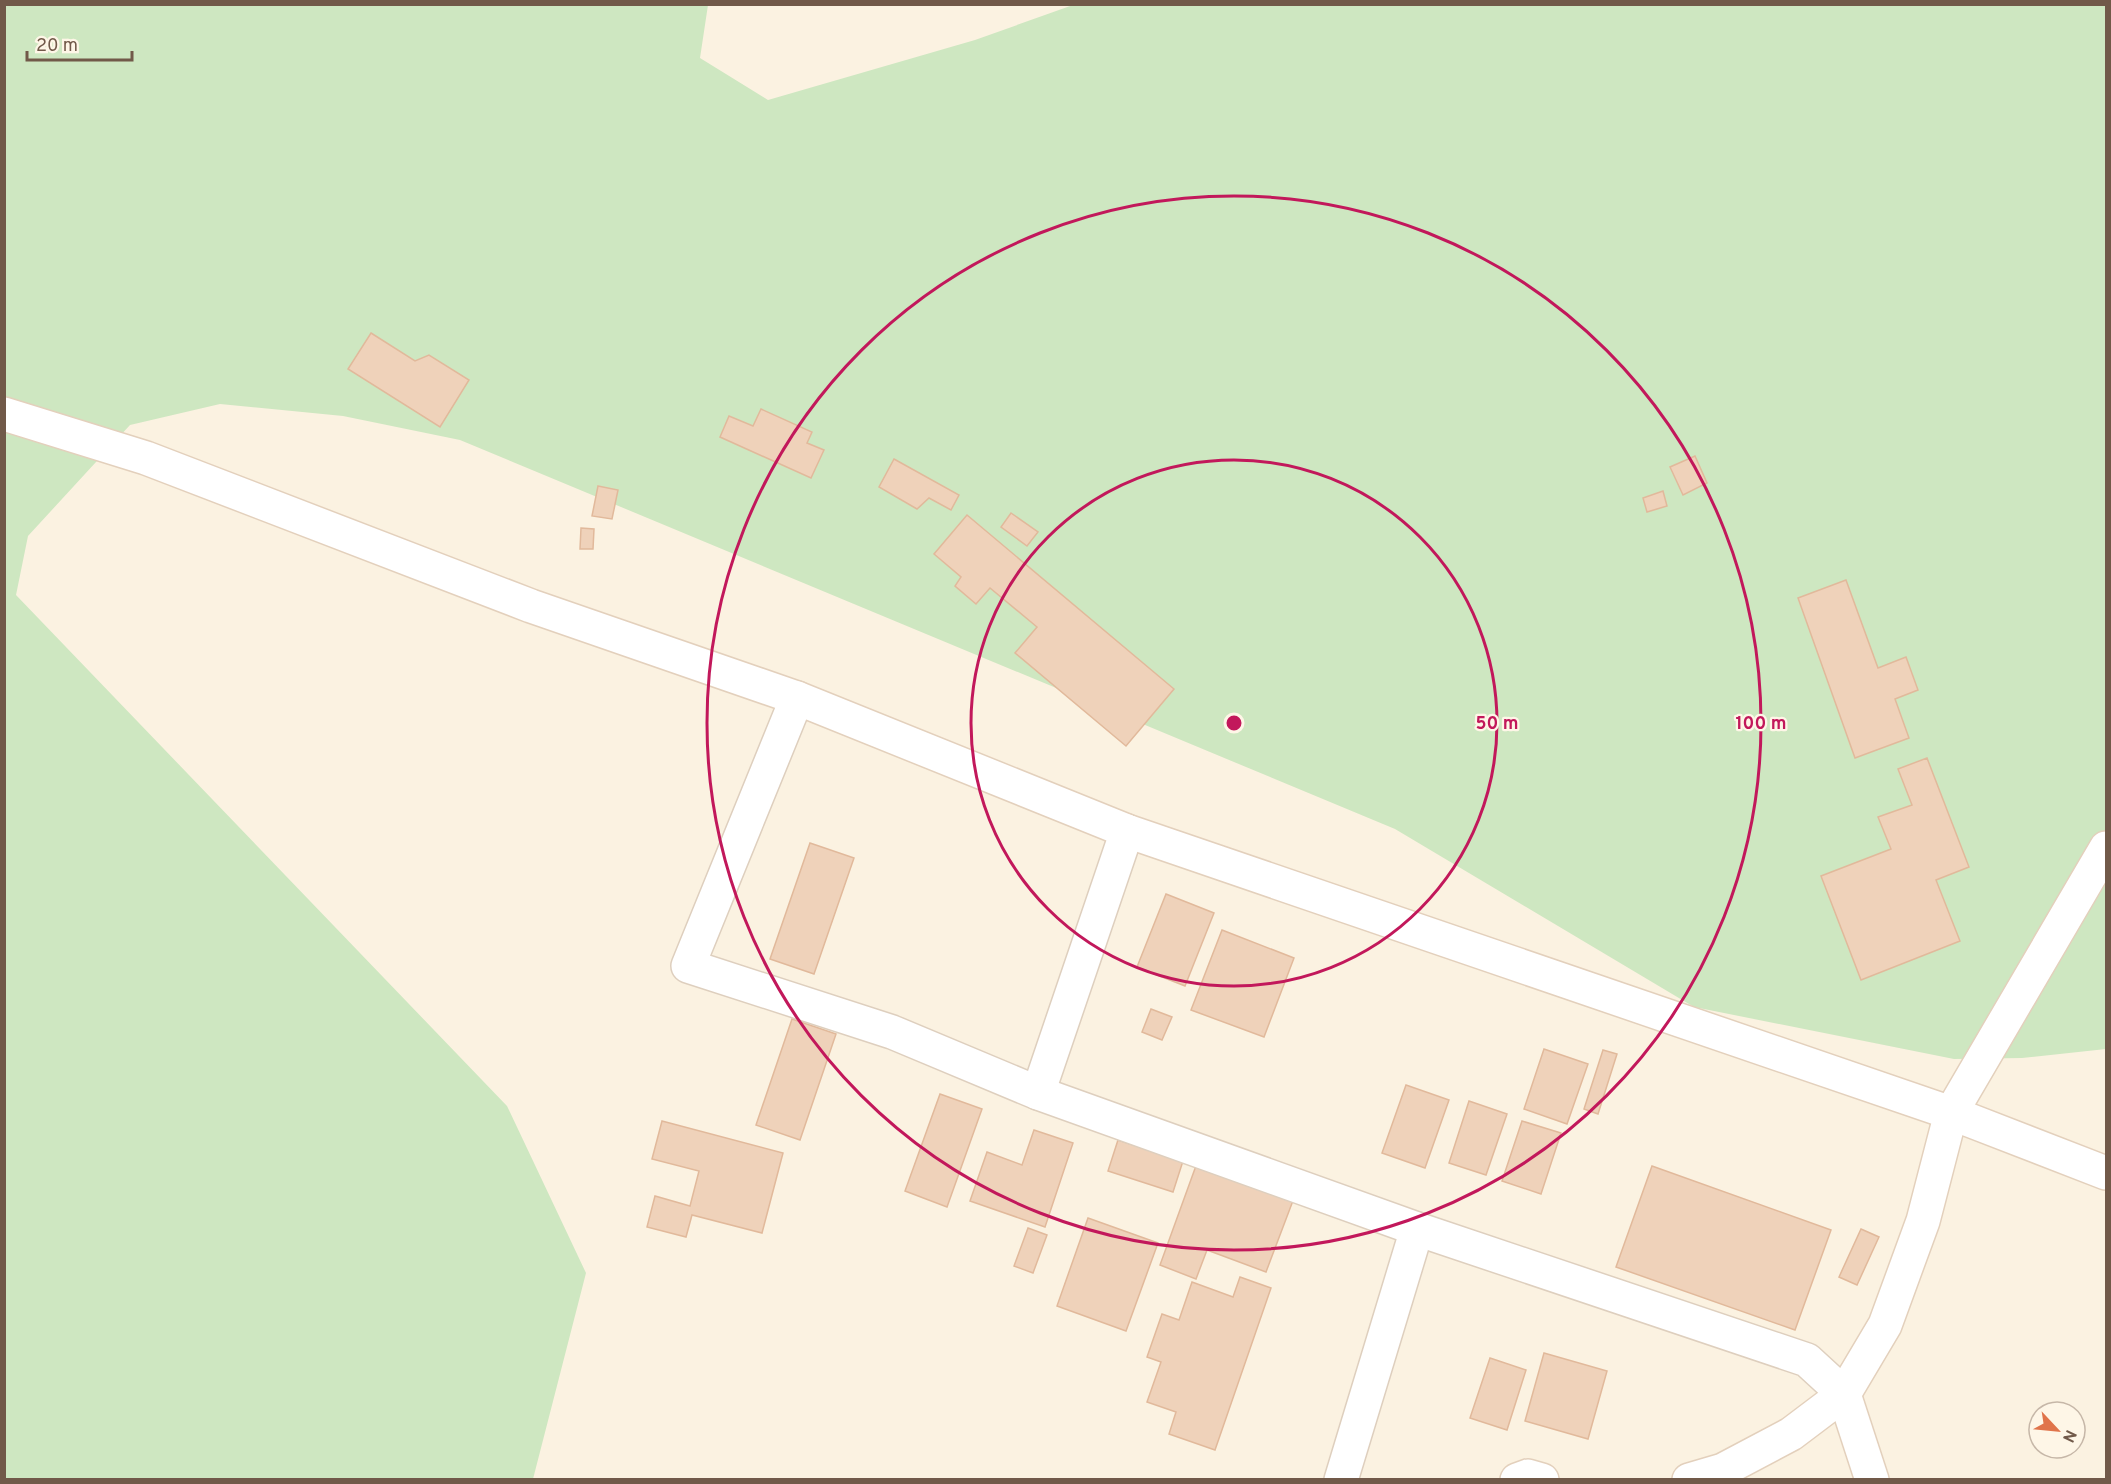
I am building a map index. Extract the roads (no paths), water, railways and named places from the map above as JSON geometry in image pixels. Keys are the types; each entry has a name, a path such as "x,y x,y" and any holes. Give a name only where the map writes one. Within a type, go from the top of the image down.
{"street":[{"path":"4,414 146,458 531,606 797,698 1127,831 1951,1113 2106,1173"},
{"path":"797,698 688,966 892,1032 1038,1093 1417,1229 1807,1359 1844,1394 1873,1479"},
{"path":"1038,1093 1127,831"},
{"path":"1689,1479 1723,1470 1791,1434 1844,1394 1884,1325 1923,1221 1951,1113 2106,848"},
{"path":"1341,1479 1417,1229"},
{"path":"1517,1479 1528,1476 1542,1479"}]}
